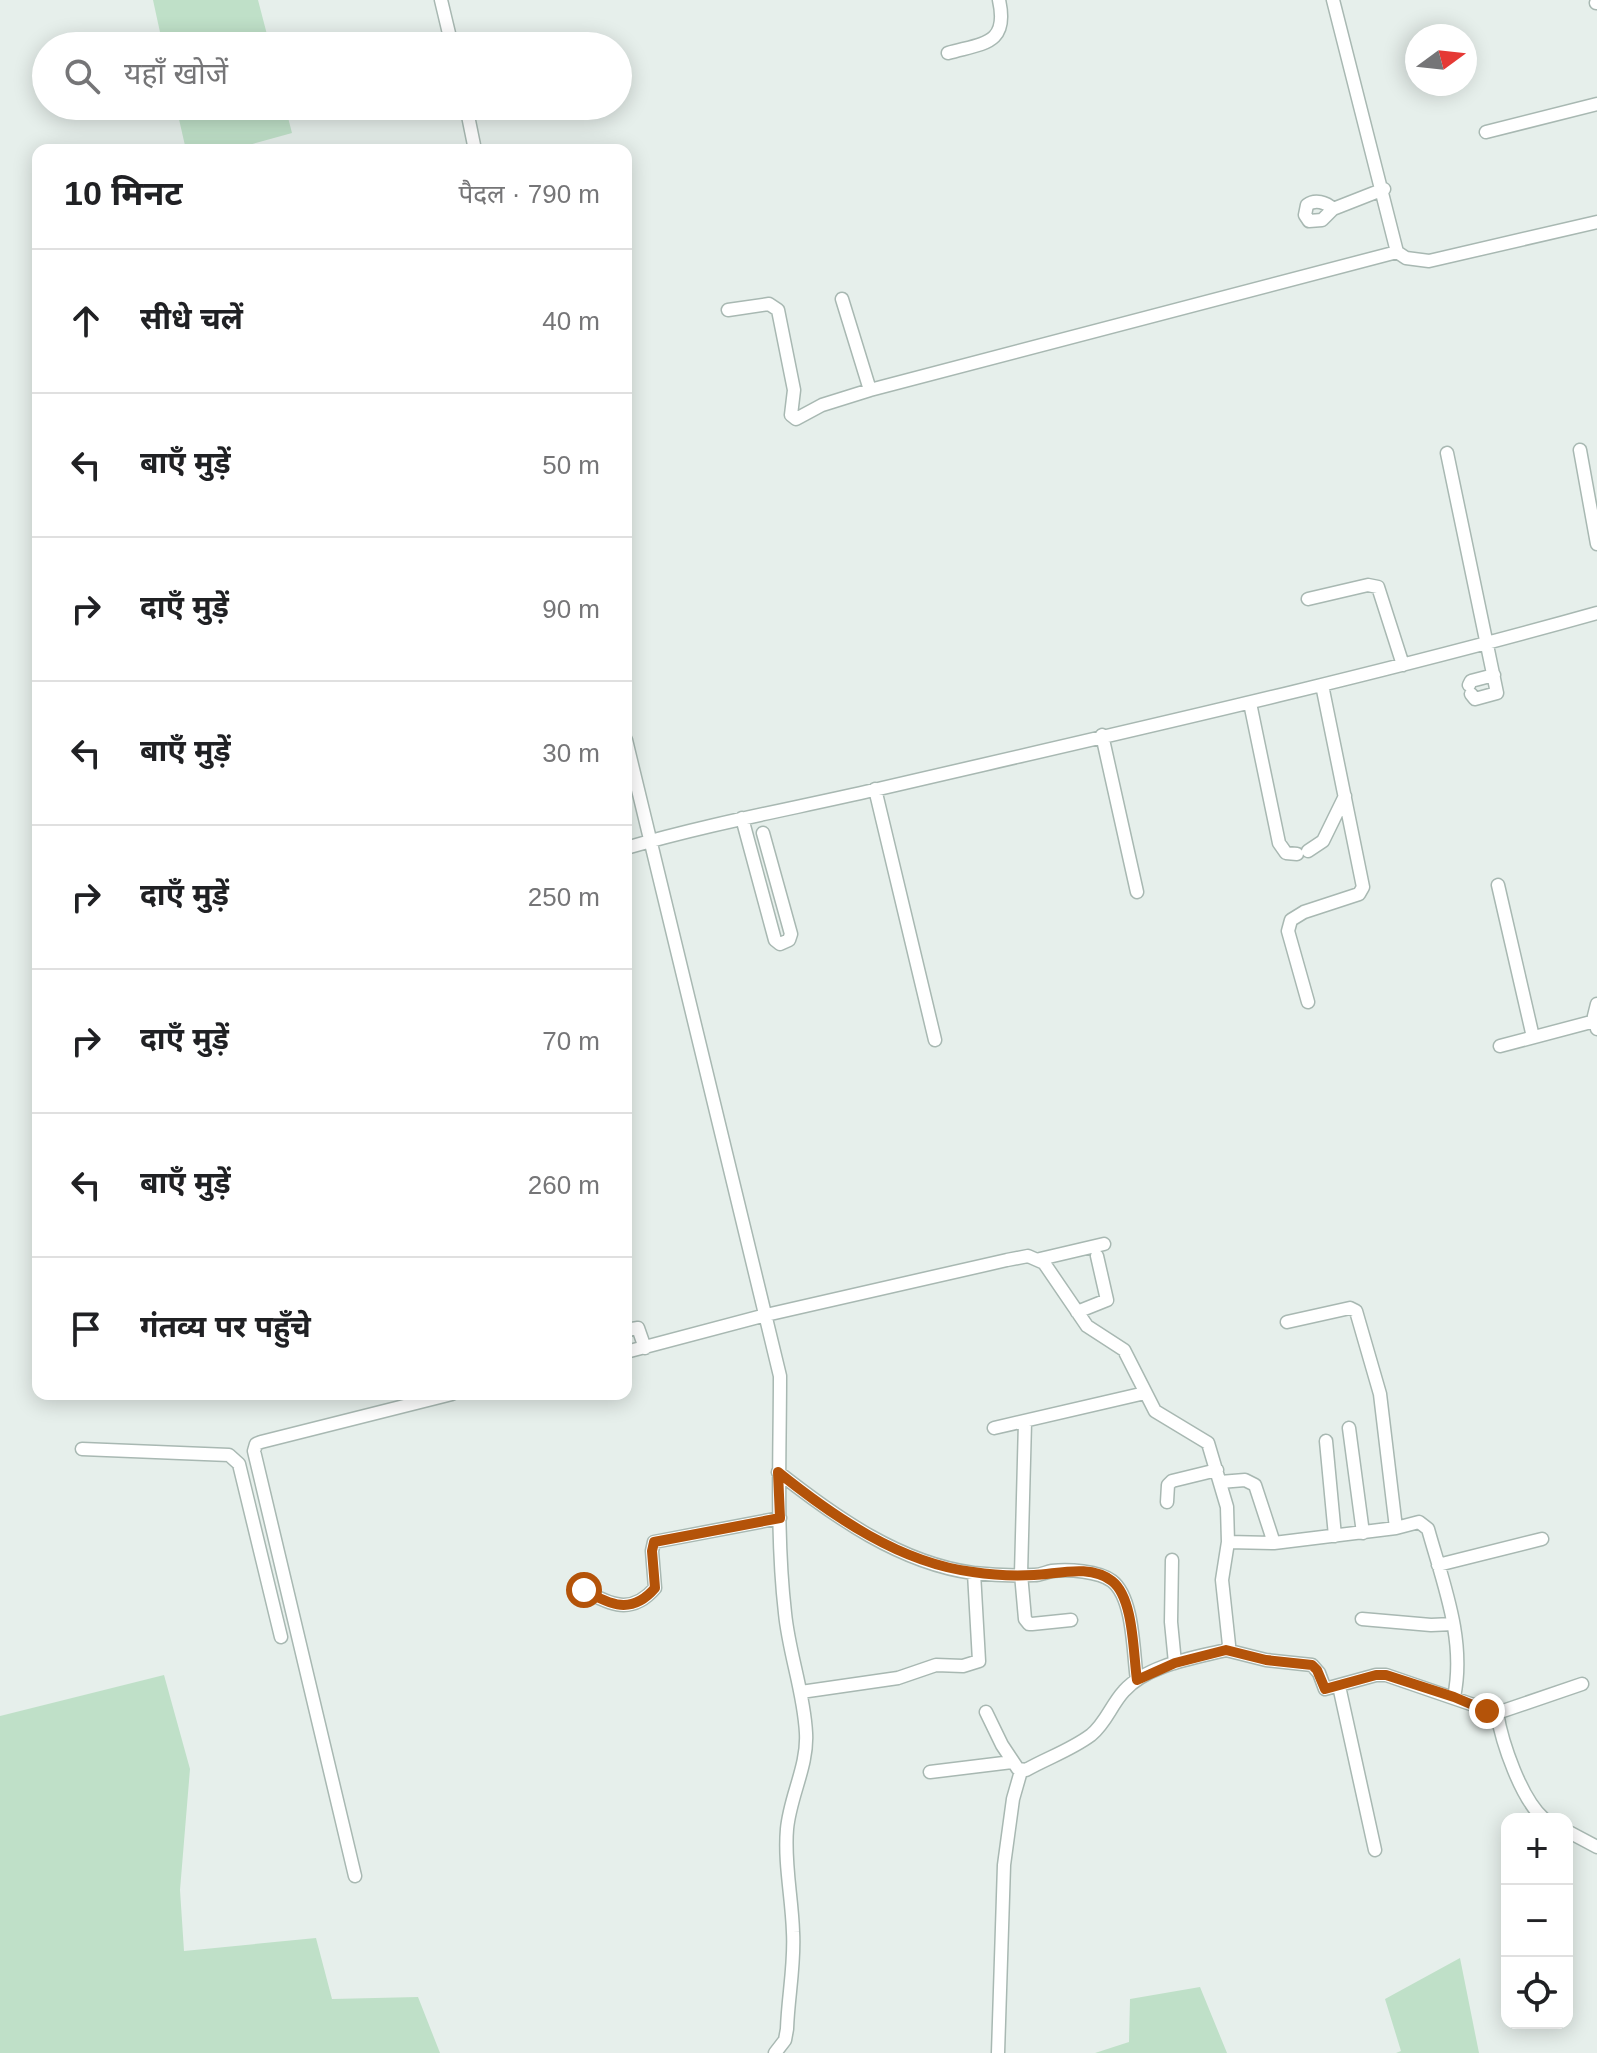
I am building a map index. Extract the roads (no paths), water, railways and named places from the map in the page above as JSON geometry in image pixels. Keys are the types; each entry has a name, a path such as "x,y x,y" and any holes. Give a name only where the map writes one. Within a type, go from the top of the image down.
{"street":[{"path":"441,0 449,32"},
{"path":"948,53 996,37 1002,23 999,0"},
{"path":"1333,0 1384,189 1397,252 1416,261 1445,258 1597,222"},
{"path":"1486,132 1597,104"},
{"path":"469,120 474,144"},
{"path":"1333,209 1384,189"},
{"path":"728,310 769,304 776,308 794,390 791,412 794,418 822,405 870,390 1397,252"},
{"path":"842,299 870,390"},
{"path":"1580,450 1597,544"},
{"path":"1447,453 1489,643 1497,694 1475,699 1470,690 1471,681 1494,675"},
{"path":"1308,599 1368,585 1378,587 1403,665"},
{"path":"632,846 742,818 1250,703 1597,613"},
{"path":"1308,1002 1288,925 1295,916 1359,894 1363,887 1322,685"},
{"path":"1250,703 1279,843 1286,853 1302,852 1323,841 1345,796"},
{"path":"1102,735 1137,892"},
{"path":"632,763 780,1376 778,1472 785,1614 801,1692 806,1749 792,1801 787,1838 794,1934 787,2029 785,2040 775,2053"},
{"path":"875,789 935,1040"},
{"path":"742,818 775,940 780,944 789,940 791,934 763,833"},
{"path":"1498,885 1533,1037"},
{"path":"1500,1046 1596,1025 1597,1004"},
{"path":"632,1351 766,1315 1018,1258 1028,1256 1040,1259 1100,1250 1107,1300 1077,1312"},
{"path":"1040,1259 1091,1329 1124,1350 1159,1414 1207,1442 1227,1507 1228,1542 1222,1571 1229,1639 1226,1650"},
{"path":"1287,1322 1350,1308 1356,1311 1380,1394 1396,1528"},
{"path":"632,1329 638,1328 645,1348"},
{"path":"994,1428 1145,1393"},
{"path":"355,1876 254,1451 256,1444 261,1442 428,1400"},
{"path":"1025,1422 1021,1574 1026,1622 1071,1620"},
{"path":"1349,1428 1363,1533"},
{"path":"1326,1441 1335,1536"},
{"path":"82,1449 203,1453 235,1458 281,1637"},
{"path":"778,1472 842,1520 924,1560 974,1573 1041,1574 1062,1570 1112,1581 1127,1604 1137,1680"},
{"path":"1167,1502 1166,1490 1172,1481 1219,1476 1245,1480 1255,1485 1274,1543"},
{"path":"584,1590 619,1606 635,1602 655,1588 654,1542 780,1518"},
{"path":"1228,1542 1274,1543 1363,1533 1419,1522 1426,1525 1453,1624 1459,1667 1454,1697"},
{"path":"1438,1565 1542,1539"},
{"path":"1172,1560 1175,1663"},
{"path":"801,1692 898,1678 936,1665 969,1665 979,1661 974,1573"},
{"path":"1362,1619 1453,1624"},
{"path":"930,1772 1016,1766 1088,1737 1101,1726 1122,1692 1137,1680 1175,1663 1226,1650 1266,1660 1308,1664 1317,1670 1325,1689 1386,1675 1497,1713 1582,1684"},
{"path":"1339,1686 1375,1850"},
{"path":"986,1712 1016,1766 1004,1865 998,2053"},
{"path":"1497,1713 1503,1741 1527,1798 1539,1813"},
{"path":"1573,1834 1597,1847"}]}
